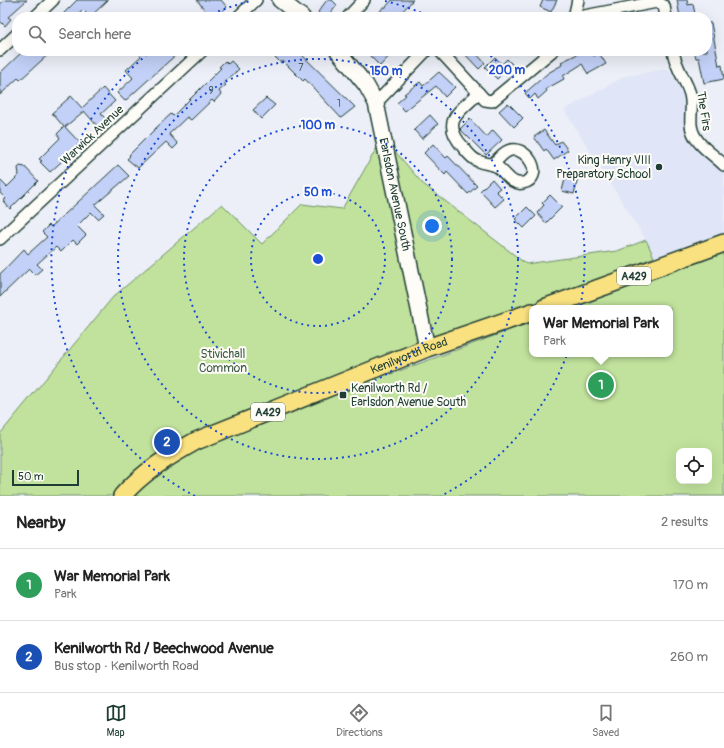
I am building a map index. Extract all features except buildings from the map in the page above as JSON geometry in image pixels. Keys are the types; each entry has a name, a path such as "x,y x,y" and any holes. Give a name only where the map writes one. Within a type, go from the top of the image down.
{"main road":[{"path":"280,0 296,12"},
{"name":"Earlsdon Avenue South","path":"342,56 366,85 376,103 427,348"},
{"name":"A429","path":"552,305 724,242"},
{"name":"Kenilworth Road","path":"122,496 149,471 169,456 196,441 427,348 529,313"}],"street":[{"path":"40,12 53,0"},
{"path":"243,12 256,0"},
{"path":"353,12 364,0"},
{"path":"575,12 578,0"},
{"path":"605,12 657,2 664,6 665,12"},
{"path":"0,50 12,39"},
{"name":"Warwick Avenue","path":"0,239 197,56"},
{"path":"376,103 421,56"},
{"path":"445,56 486,101 492,101 546,56"},
{"name":"The Firs","path":"674,56 675,64 691,97 691,124 694,134 703,147 724,165"},
{"path":"478,93 454,117 452,129 456,139 474,159 483,163 492,164"}],"shaded area":[{"name":"King Henry VIII Preparatory School","path":"668,69 680,83 687,101 688,120 714,162 724,171 724,233 654,257 646,240 564,110 625,76"}],"green space":[{"name":"Stivichall Common","path":"383,137 422,183 526,264 617,251 646,240 654,257 561,297 536,305 529,305 529,307 386,353 391,374 529,323 529,357 673,357 673,305 578,305 724,253 724,496 0,496 0,434 113,297 222,204 262,244 302,204 342,209"}],"place":[{"name":"King Henry VIII Preparatory School","path":"659,167"},
{"name":"War Memorial Park","path":"601,385"},
{"name":"Kenilworth Rd / Earlsdon Avenue South","path":"343,395"},
{"name":"Kenilworth Rd / Beechwood Avenue","path":"167,442"}]}
